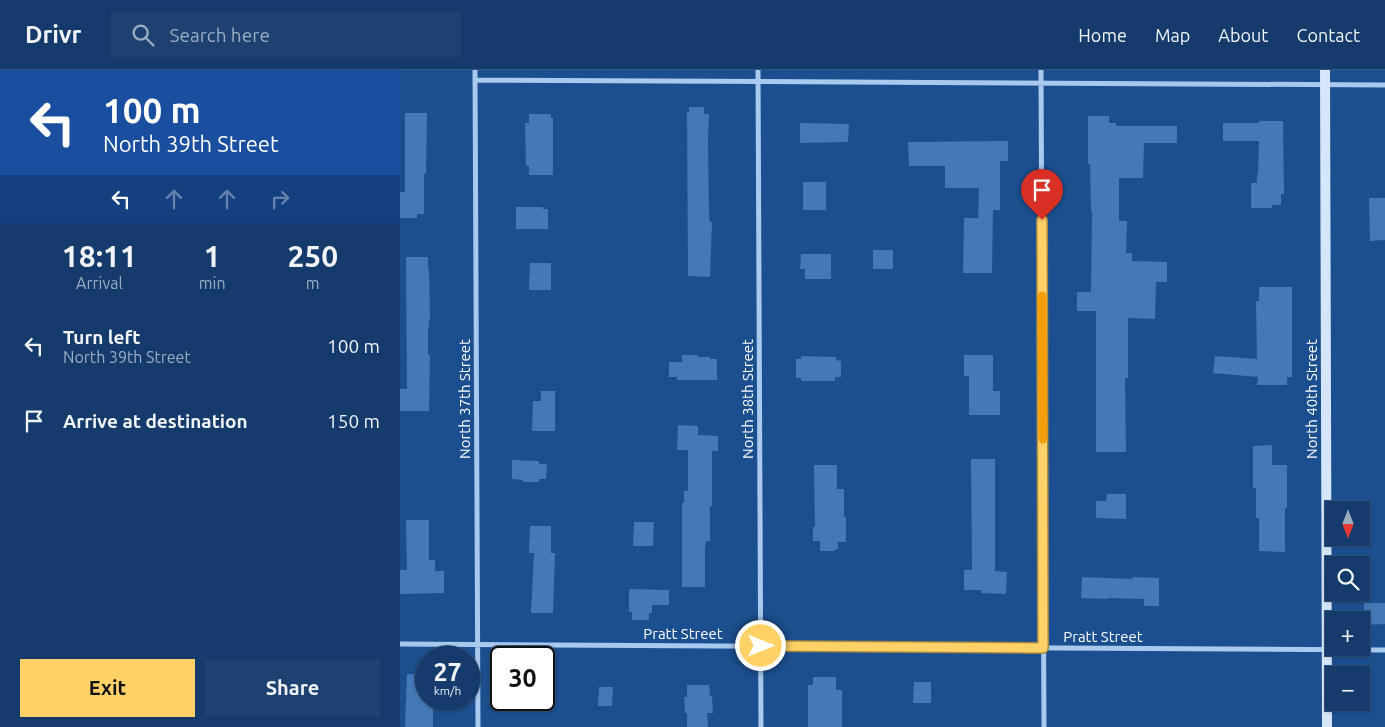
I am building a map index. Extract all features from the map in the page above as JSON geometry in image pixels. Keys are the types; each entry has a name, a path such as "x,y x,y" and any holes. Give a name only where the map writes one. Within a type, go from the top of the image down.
{"street":[{"name":"North 37th Street","path":"475,70 478,727"},
{"name":"North 38th Street","path":"758,70 761,727"},
{"path":"1041,70 1044,727"},
{"name":"North 40th Street","path":"1324,70 1327,611"},
{"path":"475,80 1385,85"},
{"name":"Pratt Street","path":"400,644 1325,649"},
{"name":"Pratt Street","path":"1370,650 1385,650"},
{"name":"North 40th Street","path":"1327,656 1327,727"}],"building":[{"path":"689,107 704,107 704,114 709,114 709,217 710,222 712,222 710,277 688,276 687,112 689,112"},
{"path":"405,113 427,113 424,214 417,214 417,218 400,218 400,192 405,192"},
{"path":"529,114 551,114 551,118 553,118 553,175 529,175 529,166 526,166 525,123 529,123"},
{"path":"1088,116 1109,116 1109,123 1116,123 1116,126 1177,126 1177,143 1144,143 1143,178 1119,178 1119,221 1127,221 1126,253 1132,253 1132,261 1167,262 1167,282 1156,282 1155,319 1128,318 1128,378 1125,378 1126,452 1096,452 1096,311 1077,311 1077,292 1091,292 1092,211 1090,164 1088,164"},
{"path":"1259,121 1283,121 1284,194 1281,194 1281,205 1272,205 1272,208 1251,208 1251,183 1257,183 1258,175 1259,141 1223,141 1223,123 1259,123"},
{"path":"800,123 849,124 848,142 800,143"},
{"path":"1008,141 1008,161 1000,161 1000,210 993,210 992,273 963,273 964,218 978,218 979,188 945,188 945,166 909,166 908,142"},
{"path":"803,182 826,182 826,210 803,210"},
{"path":"1369,198 1385,198 1385,240 1370,241"},
{"path":"516,207 543,207 543,209 548,209 548,229 516,229"},
{"path":"873,250 893,250 893,269 873,269"},
{"path":"801,254 831,254 831,279 805,279 805,269 800,269"},
{"path":"406,257 428,257 430,320 428,327 428,355 430,355 429,411 400,411 400,389 407,389"},
{"path":"530,263 551,263 551,290 529,290"},
{"path":"1259,287 1292,287 1292,377 1287,377 1287,385 1257,385 1258,377 1213,373 1215,356 1257,359 1256,301 1259,301"},
{"path":"682,355 698,355 698,357 717,359 717,380 677,380 677,377 669,377 669,362 682,362"},
{"path":"964,355 993,355 993,391 1000,391 1000,415 969,415 969,376 964,376"},
{"path":"801,356 836,357 836,360 841,361 841,377 835,377 835,381 801,381 801,378 796,378 796,359 801,359"},
{"path":"541,391 555,391 555,431 532,431 533,401 541,401"},
{"path":"678,425 698,426 698,435 718,436 718,451 712,451 712,506 710,506 710,541 706,541 705,550 705,587 682,587 682,503 684,503 684,491 688,491 688,450 677,450"},
{"path":"1272,445 1272,465 1287,465 1285,552 1259,551 1259,518 1256,518 1256,488 1253,488 1253,446"},
{"path":"971,459 995,459 995,571 1007,572 1006,594 981,593 982,590 964,590 964,570 972,570"},
{"path":"512,460 539,461 539,464 547,464 546,479 539,479 539,482 523,482 523,480 512,479"},
{"path":"814,465 837,465 837,489 844,489 846,542 838,542 838,549 835,549 835,551 820,551 820,541 813,541 813,527 815,527"},
{"path":"1107,494 1126,494 1126,519 1096,518 1096,501 1106,501"},
{"path":"406,520 429,520 429,560 435,560 435,571 444,571 444,593 400,594 400,570 407,570"},
{"path":"634,522 654,522 653,546 633,546"},
{"path":"530,526 551,526 551,553 555,553 553,613 531,613 534,553 529,553"},
{"path":"1082,577 1159,578 1159,606 1144,606 1144,599 1081,598"},
{"path":"629,589 669,590 669,605 652,605 652,613 649,613 649,620 632,620 632,612 629,612"},
{"path":"1364,603 1385,603 1385,624 1370,625 1370,611 1364,611"},
{"path":"407,674 415,674 415,711 433,711 433,727 405,727"},
{"path":"813,677 836,677 836,690 842,690 842,727 808,727 808,685 813,685"},
{"path":"914,682 931,682 931,703 913,703"},
{"path":"687,685 709,685 713,713 707,713 708,727 687,727 684,697 687,697"},
{"path":"599,687 613,687 612,706 598,706"}],"slow traffic":[{"path":"1042,296 1043,439"}],"route":[{"path":"761,646 1043,648 1042,220"}]}
